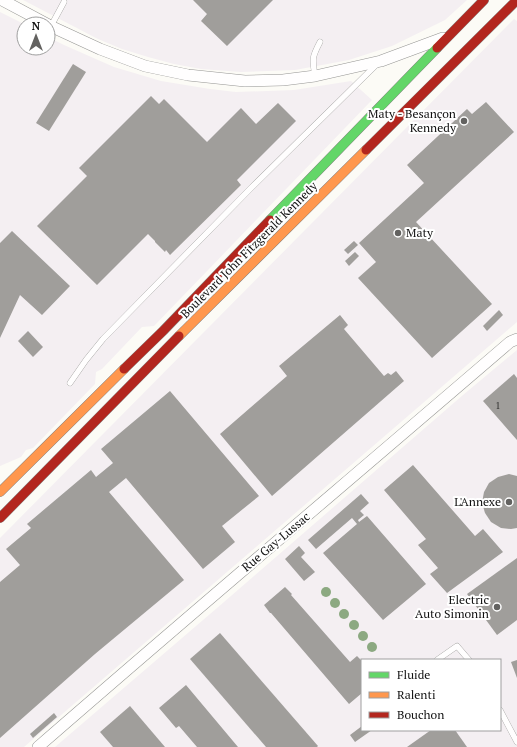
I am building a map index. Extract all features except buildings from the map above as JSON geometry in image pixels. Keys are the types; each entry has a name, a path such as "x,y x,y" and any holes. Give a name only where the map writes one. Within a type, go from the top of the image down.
{"main road":[{"name":"Boulevard John Fitzgerald Kennedy","path":"0,492 163,331 484,0"},
{"name":"Boulevard John Fitzgerald Kennedy","path":"0,518 168,348 516,2"}],"street":[{"path":"2,0 31,16"},
{"path":"56,29 100,49 144,66 188,75 245,82 283,80 315,76 380,61 449,35"},
{"name":"Rue Gay-Lussac","path":"38,747 510,342 517,339"}],"lane":[{"path":"54,16 64,2"},
{"path":"315,76 313,55 320,42"},
{"path":"70,383 103,338 251,188 380,61"},
{"path":"438,659 457,646 468,659"},
{"path":"501,712 517,742"}],"shaded area":[{"path":"23,0 467,0 445,20 392,46 349,60 295,70 241,72 201,69 174,64 122,49 98,39"},
{"path":"0,12 16,20 16,56 56,56 56,41 114,67 161,81 236,92 294,90 351,81 372,100 154,326 142,327 102,369 96,372 95,384 33,448 26,450 21,457 0,466"},
{"path":"514,19 517,21 517,322 24,747 0,747 0,538"},
{"path":"517,350 517,747 55,747"}],"traffic: fast":[{"path":"270,220 437,48"}],"traffic: slow":[{"path":"179,336 366,150"},
{"path":"0,492 124,369"}],"traffic: jam":[{"path":"437,48 484,0"},
{"path":"366,150 517,0"},
{"path":"124,369 163,331 270,220"},
{"path":"0,518 179,336"}],"place":[{"name":"Maty - Besançon Kennedy","path":"464,121"},
{"name":"Maty","path":"398,233"},
{"name":"L'Annexe","path":"509,502"},
{"name":"Electric Auto Simonin","path":"497,607"}]}
